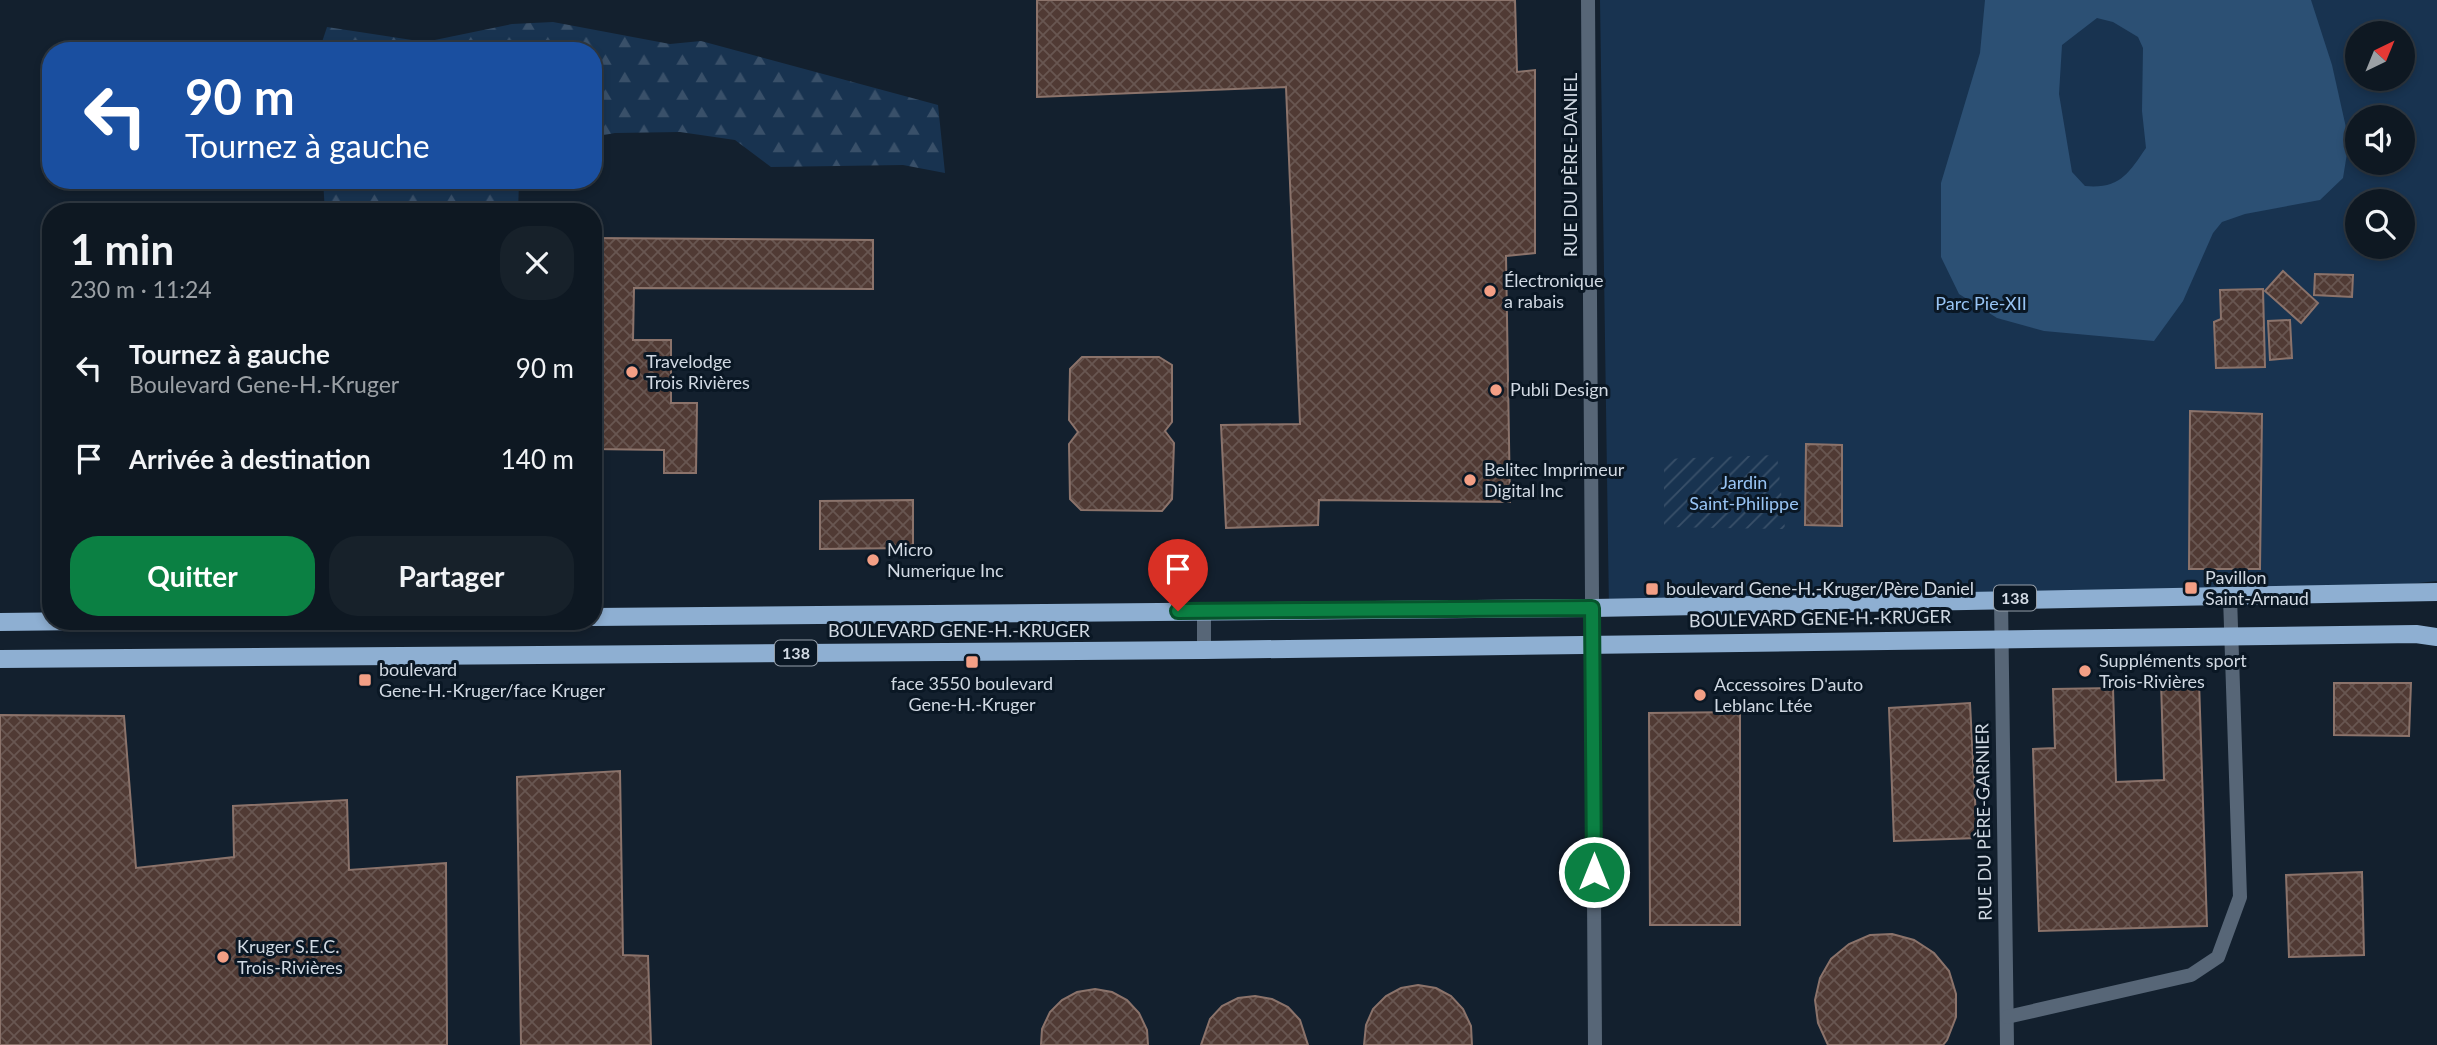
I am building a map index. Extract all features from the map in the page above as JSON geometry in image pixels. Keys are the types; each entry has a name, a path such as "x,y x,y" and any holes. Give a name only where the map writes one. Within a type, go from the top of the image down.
{"main road":[{"name":"BOULEVARD GENE-H.-KRUGER","path":"602,617 1592,608 2001,598 2230,597 2437,592"},
{"path":"0,622 42,622"},
{"name":"BOULEVARD GENE-H.-KRUGER","path":"0,659 1204,650 2234,635 2416,634 2437,637"}],"street":[{"name":"RUE DU PÈRE-DANIEL","path":"1588,0 1595,1045"},
{"path":"2007,1017 2191,975 2218,957 2240,897 2234,635 2230,597"},
{"name":"RUE DU PÈRE-GARNIER","path":"2001,598 2007,1045"},
{"path":"1204,611 1204,650"}],"green space":[{"name":"Parc Pie-XII","path":"1600,0 2437,0 2437,581 2362,589 1609,611"},
{"path":"553,22 670,44 701,41 938,105 945,173 903,165 771,167 735,140 680,132 602,135 602,42 425,42 512,24"},
{"path":"327,27 425,42 322,42"},
{"path":"324,189 519,189 518,203 324,203"},
{"name":"Jardin Saint-Philippe","path":"1777,455 1785,529 1664,527 1664,459"}],"shaded area":[{"path":"1985,0 2311,0 2332,65 2345,123 2343,178 2320,200 2245,214 2222,222 2213,233 2183,301 2154,341 2044,331 1997,318 1959,294 1941,257 1941,183 1980,53","holes":["2097,18 2113,22 2138,37 2143,48 2142,111 2146,148 2122,178 2107,185 2085,186 2072,172 2059,94 2062,45"]}],"building":[{"path":"1037,0 1515,0 1517,72 1535,70 1535,253 1506,256 1510,502 1319,500 1318,525 1226,528 1221,425 1300,424 1286,87 1037,97"},
{"name":"Travelodge Trois Rivières","path":"602,238 873,240 873,289 634,288 633,340 671,340 671,403 697,403 696,473 664,473 664,450 602,449"},
{"path":"2283,271 2318,303 2301,323 2265,291"},
{"path":"2315,274 2353,275 2352,297 2314,295"},
{"path":"2263,289 2265,367 2216,368 2214,322 2221,319 2220,290"},
{"path":"2290,320 2292,358 2270,360 2268,321"},
{"path":"1082,357 1159,357 1172,365 1172,422 1165,431 1174,443 1172,499 1162,511 1081,510 1070,499 1069,444 1078,432 1069,420 1070,369"},
{"path":"2190,411 2262,414 2260,569 2189,569"},
{"path":"1806,444 1842,445 1842,526 1805,525"},
{"path":"913,500 913,548 820,549 820,501"},
{"path":"2199,681 2207,926 2039,931 2033,749 2055,748 2053,689 2113,688 2116,782 2164,780 2161,682"},
{"path":"2334,683 2411,683 2409,736 2334,735"},
{"path":"1970,703 1977,838 1894,841 1889,708"},
{"path":"1740,712 1740,925 1650,925 1649,713"},
{"name":"Kruger S.E.C. Trois-Rivières","path":"0,715 124,716 136,868 234,857 233,806 347,800 349,870 446,863 447,1045 0,1045"},
{"path":"620,771 623,955 648,956 651,1045 521,1045 517,777"},
{"path":"2362,872 2364,955 2289,957 2286,875"},
{"path":"1892,934 1914,940 1934,953 1949,971 1956,994 1956,1017 1947,1040 1943,1045 1828,1045 1818,1023 1815,1000 1820,978 1831,959 1849,944 1870,935"},
{"path":"1418,985 1436,988 1451,996 1463,1009 1471,1026 1472,1045 1364,1045 1366,1025 1373,1009 1386,996 1401,988"},
{"path":"1095,989 1112,992 1127,1000 1139,1013 1147,1030 1148,1045 1041,1045 1042,1029 1050,1012 1062,1000 1077,992"},
{"path":"1255,996 1272,999 1288,1007 1300,1020 1308,1045 1201,1045 1210,1019 1222,1006 1238,998"}],"place":[{"name":"Électronique a rabais","path":"1490,291"},
{"name":"Travelodge Trois Rivières","path":"632,372"},
{"name":"Publi Design","path":"1496,390"},
{"name":"Belitec Imprimeur Digital Inc","path":"1470,480"},
{"name":"Micro Numerique Inc","path":"873,560"},
{"name":"Pavillon Saint-Arnaud","path":"2191,588"},
{"name":"boulevard Gene-H.-Kruger/Père Daniel","path":"1652,589"},
{"name":"face 3550 boulevard Gene-H.-Kruger","path":"972,662"},
{"name":"Suppléments sport Trois-Rivières","path":"2085,671"},
{"name":"boulevard Gene-H.-Kruger/face Kruger","path":"365,680"},
{"name":"Accessoires D'auto Leblanc Ltée","path":"1700,695"},
{"name":"Kruger S.E.C. Trois-Rivières","path":"223,957"}],"route":[{"path":"1178,611 1592,608 1594,872"}]}
